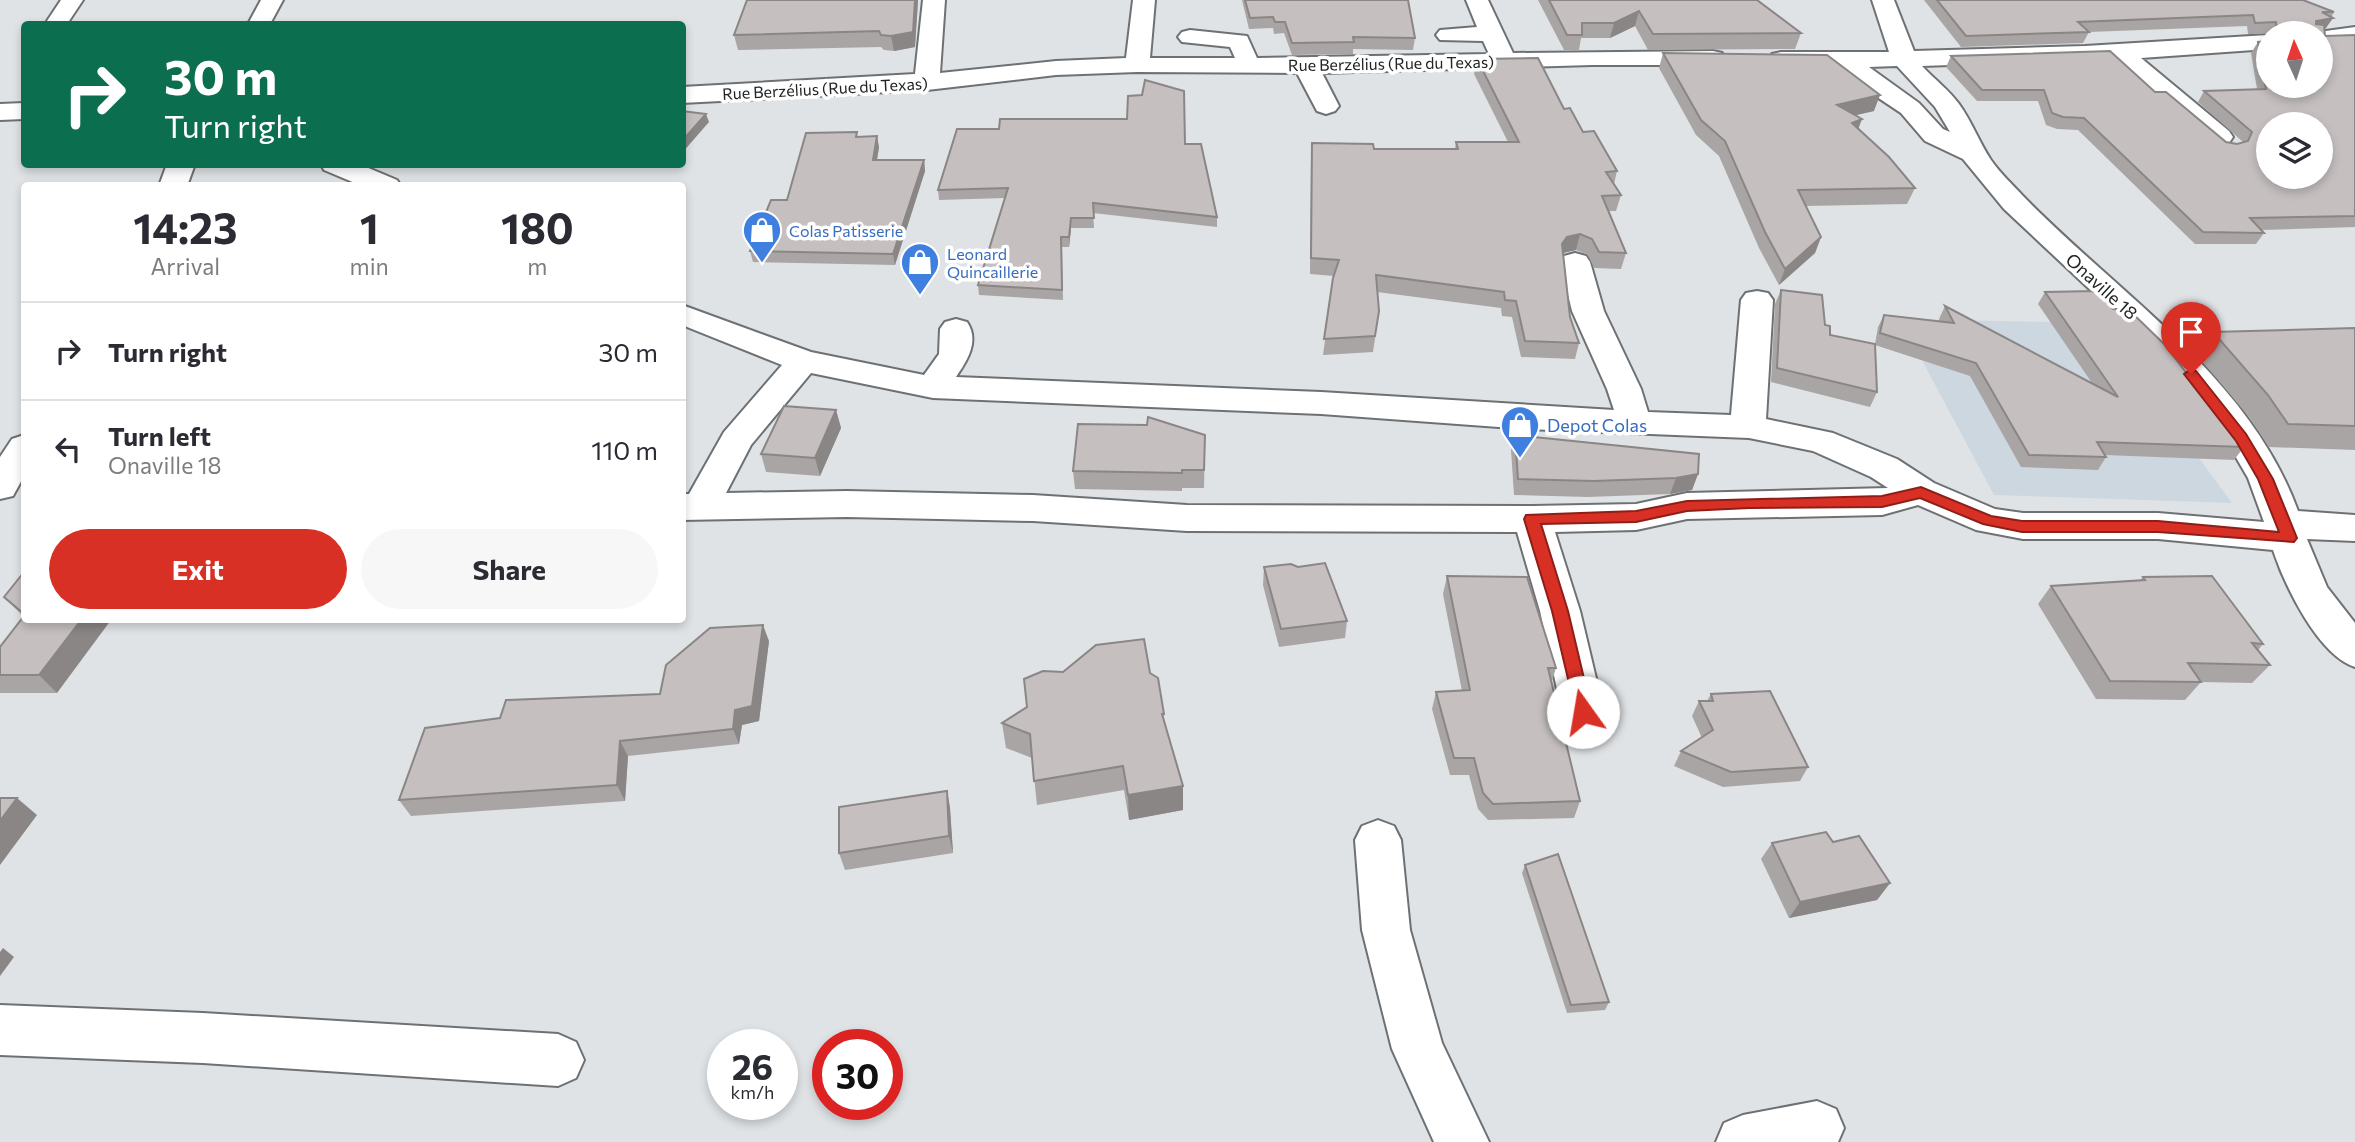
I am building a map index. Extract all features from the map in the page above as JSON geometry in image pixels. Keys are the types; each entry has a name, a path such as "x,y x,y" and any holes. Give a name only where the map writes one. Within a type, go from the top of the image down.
{"street":[{"path":"57,21 72,0"},
{"path":"261,21 272,0"},
{"path":"934,0 937,88"},
{"path":"1137,65 1144,0"},
{"path":"1477,0 1504,61"},
{"name":"Onaville 18","path":"1883,0 1905,58 1918,77 1945,103 1963,129 1972,153 2012,201 2144,323 2206,391 2241,438 2266,479 2312,595 2355,651"},
{"path":"1448,35 1493,34"},
{"path":"2333,37 2355,34"},
{"path":"1190,37 1239,41 1250,65"},
{"path":"1757,59 1848,60 2185,50 2256,43"},
{"path":"2119,52 2230,145"},
{"name":"Rue Berzélius (Rue du Texas)","path":"686,94 937,88 1056,68 1137,65 1309,66 1731,58"},
{"path":"1848,60 1871,82 1910,108 1934,135 1972,153"},
{"path":"1309,66 1310,77 1326,106"},
{"path":"342,168 377,182"},
{"path":"1576,262 1588,312 1624,389 1634,421"},
{"path":"1749,427 1757,299"},
{"path":"686,316 803,361 933,387 1321,403 1527,418 1749,427 1821,442 1884,468 1921,492 1989,521 2022,526 2158,526 2286,531 2355,528"},
{"path":"933,387 955,354 956,329"},
{"path":"692,507 736,440 803,361"},
{"path":"0,486 21,452"},
{"path":"692,507 847,504 1019,508 1186,518 1532,519 1636,517 1687,506 1882,502 1921,492"},
{"path":"0,506 21,504"},
{"path":"1532,519 1560,611 1583,712"},
{"path":"1378,840 1386,930 1418,1049 1462,1142"},
{"path":"0,1030 203,1038 558,1060"},
{"path":"1743,1142 1817,1128"}],"shaded area":[{"path":"1900,319 2100,323 2232,503 1994,495"}],"building":[{"path":"747,0 915,0 913,32 891,36 881,35 879,31 734,35"},
{"path":"1245,0 1408,0 1415,38 1353,37 1354,42 1292,43 1285,22 1275,22 1273,17 1250,18"},
{"path":"1549,0 1757,0 1801,33 1653,34 1639,11 1614,23 1582,23 1582,35 1567,35"},
{"path":"1937,0 2303,0 2334,12 2322,12 2333,18 2316,21 2255,23 2253,15 2078,22 2089,32 1966,36"},
{"path":"2355,35 2355,216 2250,218 2264,233 2203,232 2084,118 2063,117 2052,113 2044,90 1982,90 1951,56 2110,51 2155,92 2166,92 2226,142 2237,144 2248,141 2252,132 2204,91 2256,89 2256,98 2333,98 2333,36"},
{"path":"1663,53 1827,55 1880,95 1837,105 1862,119 1852,123 1889,157 1915,188 1798,190 1821,237 1785,269 1765,232 1725,141 1701,120"},
{"path":"1538,58 1564,109 1570,108 1583,132 1594,131 1617,171 1606,172 1621,195 1602,196 1626,253 1599,252 1592,239 1580,234 1567,237 1562,244 1570,317 1579,343 1525,341 1516,301 1505,300 1504,292 1376,275 1379,311 1375,336 1324,339 1333,278 1339,260 1311,258 1312,143 1373,144 1374,149 1458,149 1456,142 1519,142 1477,59"},
{"path":"1145,80 1184,91 1185,144 1201,144 1217,217 1093,203 1094,218 1071,218 1069,237 1061,237 1062,290 978,285 1008,188 938,190 957,129 999,129 1000,119 1127,119 1128,96 1142,95"},
{"path":"686,112 706,114 686,136"},
{"path":"857,132 856,137 877,136 873,160 924,160 893,254 750,251 771,200 787,200 806,133"},
{"path":"1781,290 1822,295 1825,325 1830,326 1830,335 1875,344 1877,392 1777,368"},
{"path":"2096,291 2113,309 2128,309 2164,344 2244,447 2097,442 2106,457 2029,455 1976,363 1880,333 1884,315 1954,323 1945,306 2118,397 2045,292"},
{"path":"2355,328 2355,426 2288,424 2268,395 2213,332"},
{"path":"784,406 836,410 815,458 761,454"},
{"path":"1148,417 1205,435 1204,470 1182,470 1182,473 1073,471 1078,424 1147,425"},
{"path":"1515,435 1699,454 1698,474 1676,478 1594,481 1518,479"},
{"path":"1325,563 1347,621 1281,629 1264,567 1291,564 1298,567"},
{"path":"21,576 21,611 4,597"},
{"path":"1447,576 1527,577 1556,668 1548,668 1580,801 1493,804 1483,793 1474,758 1454,758 1436,692 1470,690"},
{"path":"2212,576 2263,644 2252,643 2270,665 2188,663 2201,682 2110,681 2051,586 2145,580 2143,577"},
{"path":"21,620 21,623 79,623 39,675 0,675 0,647"},
{"path":"763,625 752,706 735,710 733,729 620,741 617,785 399,800 425,728 500,718 506,700 660,694 666,665 710,628"},
{"path":"1144,639 1150,673 1158,678 1162,714 1183,786 1128,795 1123,766 1034,781 1030,734 1002,723 1027,707 1024,679 1043,671 1063,672 1096,645"},
{"path":"1770,691 1808,767 1731,772 1681,751 1713,730 1699,701 1713,701 1711,694"},
{"path":"947,791 949,836 839,853 839,807"},
{"path":"0,798 17,798 0,821"},
{"path":"1826,832 1833,842 1859,836 1890,883 1800,902 1772,843"},
{"path":"1558,854 1609,1002 1571,1005 1525,865"}],"place":[{"name":"Colas Patisserie","path":"762,264"},
{"name":"Leonard Quincaillerie","path":"920,296"},
{"name":"Depot Colas","path":"1520,459"}],"route":[{"path":"1583,712 1560,611 1532,519 1636,517 1687,506 1882,502 1921,492 1989,521 2022,526 2158,526 2289,538 2266,479 2241,438 2191,374"}]}
